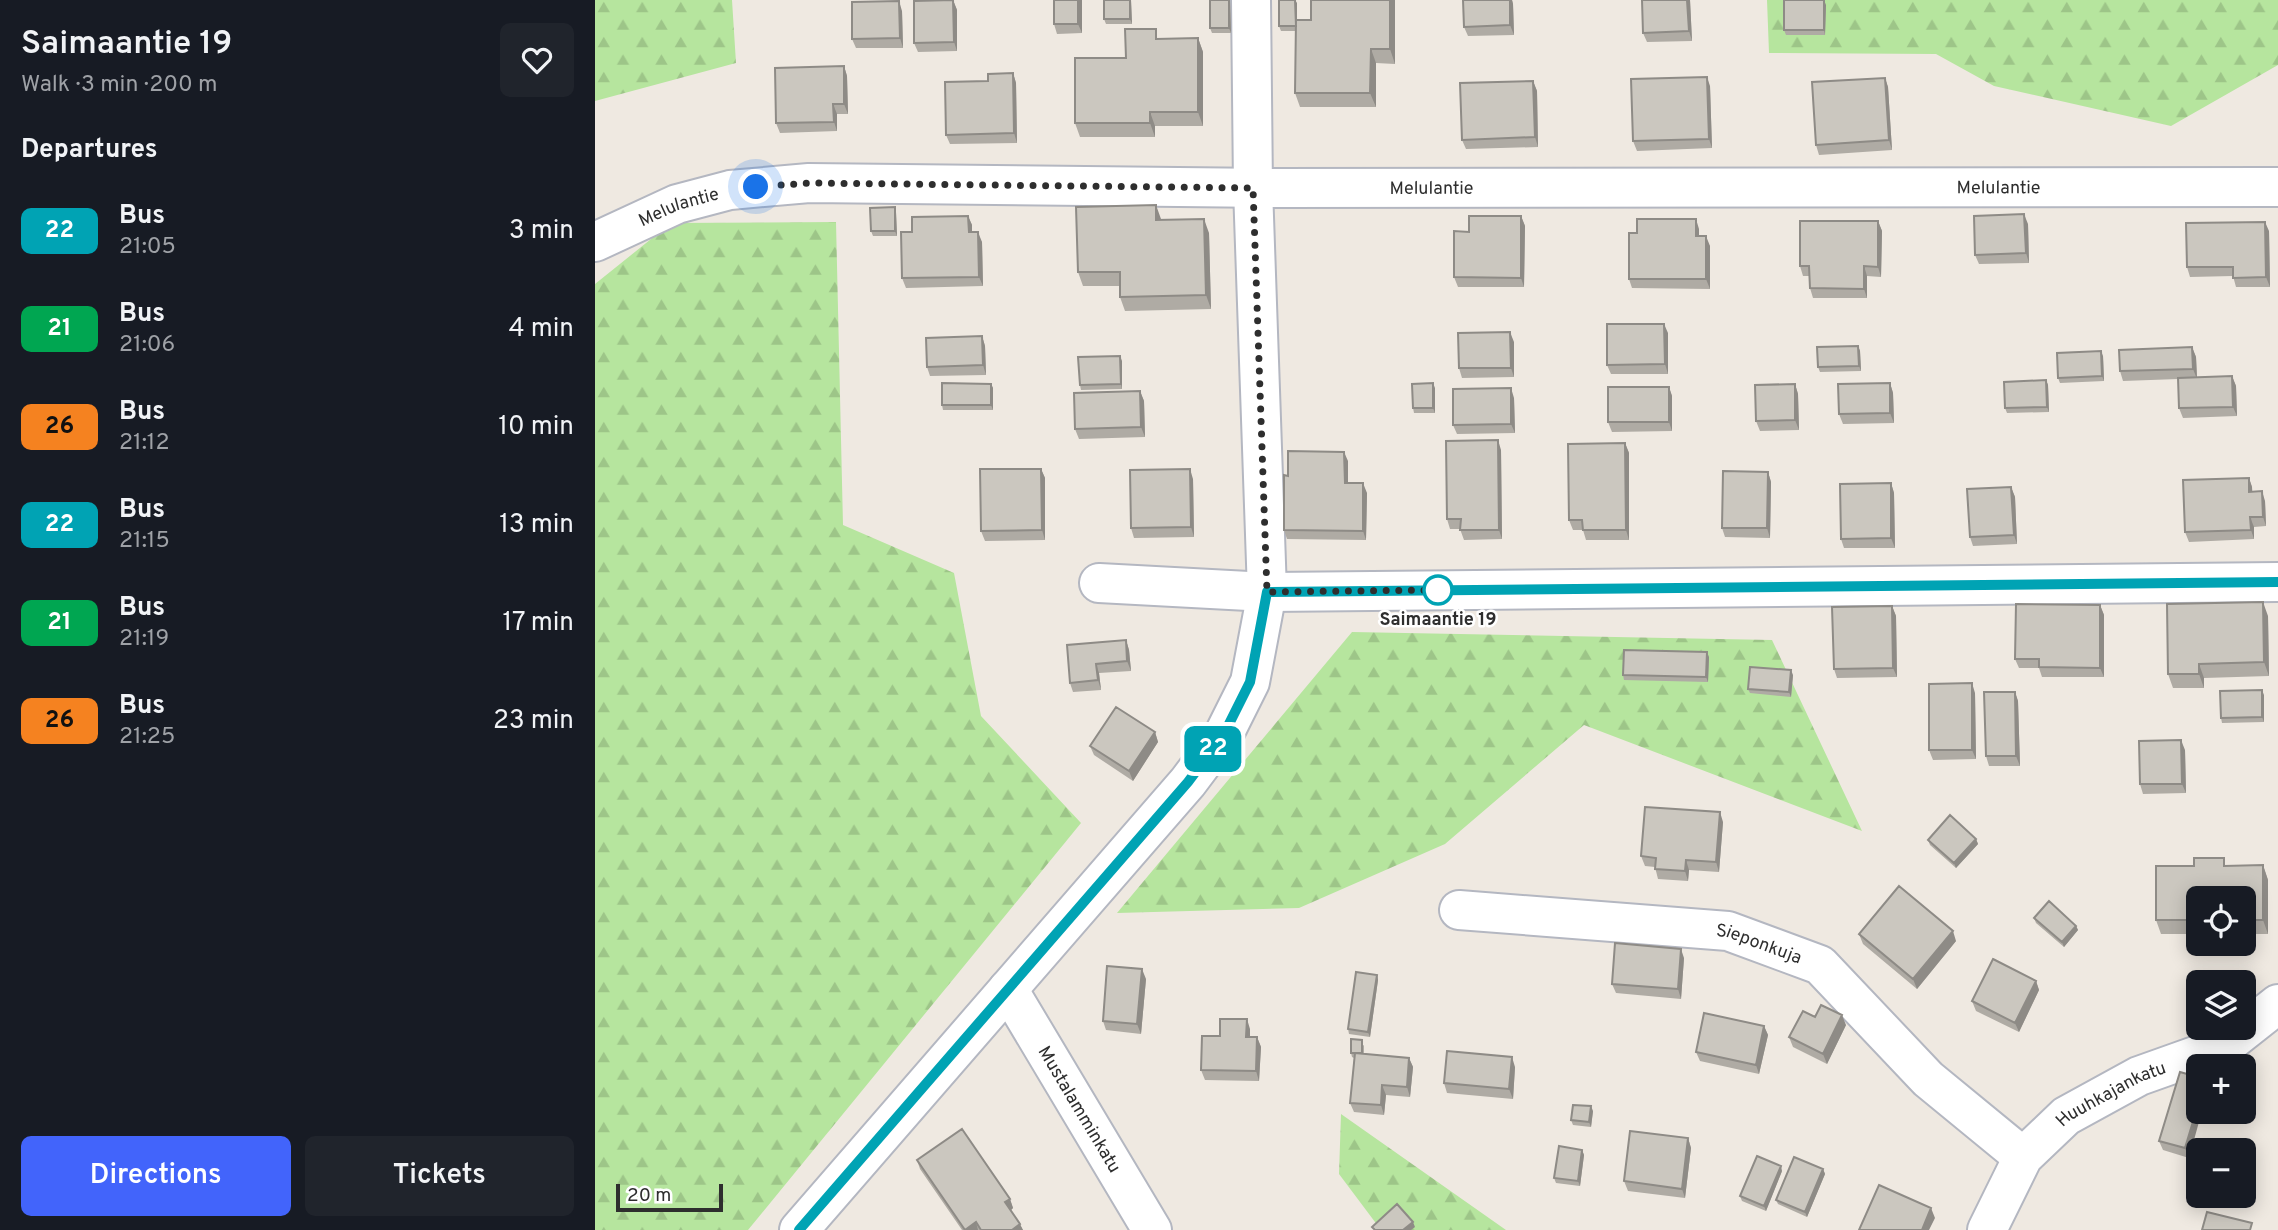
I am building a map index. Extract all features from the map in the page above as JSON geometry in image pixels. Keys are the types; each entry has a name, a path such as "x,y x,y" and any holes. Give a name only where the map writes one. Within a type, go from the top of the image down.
{"street":[{"path":"799,1230 1188,782 1224,734 1250,682 1267,592 1253,188 1251,0"},
{"name":"Melulantie","path":"595,242 677,204 730,190 796,184 1253,188 2278,187"},
{"path":"1099,583 1267,592 2278,582"},
{"name":"Sieponkuja","path":"1459,909 1728,931 1820,965 1928,1079 2023,1157"},
{"name":"Mustalamminkatu","path":"1008,989 1152,1230"},
{"name":"Huuhkajankatu","path":"1987,1230 2023,1157 2066,1116 2139,1076 2226,1045 2278,1004"}],"green space":[{"path":"595,0 732,0 736,63 595,101"},
{"path":"1767,0 2278,0 2278,65 2171,126 1994,86 1936,54 1769,53"},
{"path":"836,222 843,525 954,573 981,716 1081,823 748,1230 595,1230 595,284 671,223"},
{"path":"1352,632 1772,640 1862,831 1584,725 1445,844 1299,908 1117,913"},
{"path":"1341,1114 1506,1230 1381,1230 1339,1174"}],"building":[{"path":"953,0 954,42 914,43 914,1"},
{"path":"1054,0 1078,0 1078,24 1054,24"},
{"path":"1104,0 1130,0 1130,19 1104,19"},
{"path":"1210,0 1229,0 1229,28 1210,28"},
{"path":"1279,0 1295,0 1296,26 1279,26"},
{"path":"1311,0 1390,0 1390,49 1371,49 1370,93 1295,93 1296,20 1311,20"},
{"path":"1463,0 1510,0 1510,25 1464,27"},
{"path":"1642,0 1687,0 1689,31 1643,33"},
{"path":"1784,0 1824,0 1824,30 1784,30"},
{"path":"899,1 900,38 852,39 852,2"},
{"path":"1125,29 1156,29 1156,39 1198,38 1198,112 1150,112 1150,123 1075,123 1075,58 1126,58"},
{"path":"844,66 844,104 833,104 834,122 776,123 775,68"},
{"path":"1013,73 1014,133 946,135 945,82 988,81 988,74"},
{"path":"1707,77 1709,139 1633,141 1631,79"},
{"path":"1885,78 1889,140 1816,145 1812,82"},
{"path":"1533,81 1535,137 1462,140 1460,83"},
{"path":"1156,205 1156,220 1204,219 1206,295 1120,297 1120,272 1078,272 1076,207"},
{"path":"895,207 895,231 871,231 870,208"},
{"path":"2024,214 2026,253 1975,255 1974,216"},
{"path":"968,216 969,232 978,232 979,277 902,278 901,232 912,232 912,217"},
{"path":"1469,216 1521,216 1521,278 1454,277 1454,231 1469,232"},
{"path":"1637,219 1696,219 1696,236 1706,236 1706,279 1629,279 1629,233 1637,233"},
{"path":"1800,221 1878,221 1878,267 1864,266 1864,289 1810,288 1809,266 1800,266"},
{"path":"2265,222 2266,277 2233,278 2233,267 2187,267 2186,223"},
{"path":"1607,324 1664,324 1665,364 1607,365"},
{"path":"1510,332 1511,368 1459,368 1458,333"},
{"path":"982,336 983,365 927,367 926,338"},
{"path":"1858,346 1859,366 1818,367 1817,347"},
{"path":"2192,347 2193,369 2120,371 2119,350"},
{"path":"2101,351 2102,376 2058,378 2057,353"},
{"path":"1120,356 1121,384 1080,385 1078,357"},
{"path":"2232,376 2233,407 2179,408 2178,378"},
{"path":"2046,380 2047,407 2005,408 2004,382"},
{"path":"942,383 991,384 991,405 942,405"},
{"path":"1433,383 1433,408 1413,408 1412,384"},
{"path":"1890,383 1890,413 1839,414 1838,384"},
{"path":"1795,384 1795,420 1756,421 1755,385"},
{"path":"1608,387 1669,387 1669,422 1608,422"},
{"path":"1511,388 1511,424 1453,425 1453,389"},
{"path":"1140,391 1141,427 1075,429 1074,393"},
{"path":"1498,440 1499,530 1460,530 1461,519 1447,519 1446,441"},
{"path":"1625,443 1626,530 1583,530 1582,520 1569,520 1568,444"},
{"path":"1288,451 1344,452 1345,483 1363,483 1363,531 1284,530 1284,475 1288,476"},
{"path":"980,469 1041,469 1042,530 981,531"},
{"path":"1190,469 1191,527 1131,528 1130,470"},
{"path":"1723,471 1768,472 1767,528 1722,528"},
{"path":"2249,478 2249,492 2262,491 2263,517 2250,517 2251,530 2185,532 2183,480"},
{"path":"1891,483 1891,538 1841,539 1840,484"},
{"path":"2011,487 2014,535 1970,537 1967,489"},
{"path":"2263,602 2264,662 2199,664 2199,674 2168,674 2167,604"},
{"path":"2016,604 2100,605 2100,668 2039,667 2039,659 2015,659"},
{"path":"1892,606 1893,668 1834,669 1832,607"},
{"path":"1126,640 1127,661 1096,664 1098,680 1070,683 1067,645"},
{"path":"1624,650 1707,652 1706,677 1623,675"},
{"path":"1750,667 1791,670 1789,692 1748,689"},
{"path":"1972,683 1972,750 1929,750 1929,684"},
{"path":"2262,690 2262,717 2221,718 2220,691"},
{"path":"1984,692 2015,692 2016,756 1986,756"},
{"path":"1116,707 1155,732 1129,771 1090,746"},
{"path":"2181,740 2182,784 2140,784 2139,741"},
{"path":"1645,807 1720,812 1716,862 1686,860 1685,871 1655,869 1656,858 1641,856"},
{"path":"1950,815 1976,839 1954,863 1928,840"},
{"path":"2194,858 2224,858 2224,866 2263,865 2263,920 2256,920 2256,886 2186,886 2186,920 2156,920 2156,866 2194,866"},
{"path":"1899,886 1953,931 1913,979 1859,934"},
{"path":"2049,901 2076,926 2062,942 2034,918"},
{"path":"1615,943 1681,949 1678,989 1612,984"},
{"path":"1993,959 2036,981 2015,1023 1972,1001"},
{"path":"1107,966 1142,969 1137,1024 1103,1021"},
{"path":"1356,972 1377,975 1368,1032 1348,1029"},
{"path":"1821,1005 1842,1015 1823,1054 1789,1037 1803,1011 1815,1017"},
{"path":"1704,1013 1764,1026 1756,1065 1696,1052"},
{"path":"1220,1019 1247,1019 1246,1037 1257,1037 1256,1071 1201,1070 1202,1036 1220,1036"},
{"path":"1351,1039 1362,1040 1362,1053 1351,1053"},
{"path":"1447,1051 1512,1057 1509,1089 1444,1083"},
{"path":"1355,1053 1409,1058 1407,1087 1382,1085 1381,1105 1350,1103"},
{"path":"2180,1072 2186,1074 2186,1124 2192,1124 2185,1148 2159,1141"},
{"path":"1573,1105 1591,1106 1589,1122 1571,1120"},
{"path":"962,1129 1010,1199 1005,1202 1020,1224 1012,1230 981,1230 976,1222 965,1230 917,1160"},
{"path":"1630,1131 1688,1138 1682,1189 1624,1181"},
{"path":"1559,1146 1582,1150 1578,1181 1554,1178"},
{"path":"1757,1156 1781,1166 1764,1206 1740,1196"},
{"path":"1794,1157 1823,1169 1805,1212 1776,1200"},
{"path":"1879,1185 1931,1208 1922,1230 1859,1230"},
{"path":"1397,1204 1413,1222 1403,1230 1375,1230 1372,1227"},
{"path":"2207,1212 2252,1223 2250,1230 2202,1230"}],"bus line":[{"name":"22","path":"799,1230 1188,782 1224,734 1250,682 1267,592 2278,582"}],"place":[{"name":"Saimaantie 19","path":"1438,590"}],"route":[{"path":"756,187 809,183 1253,188 1267,592 1438,590"}]}
